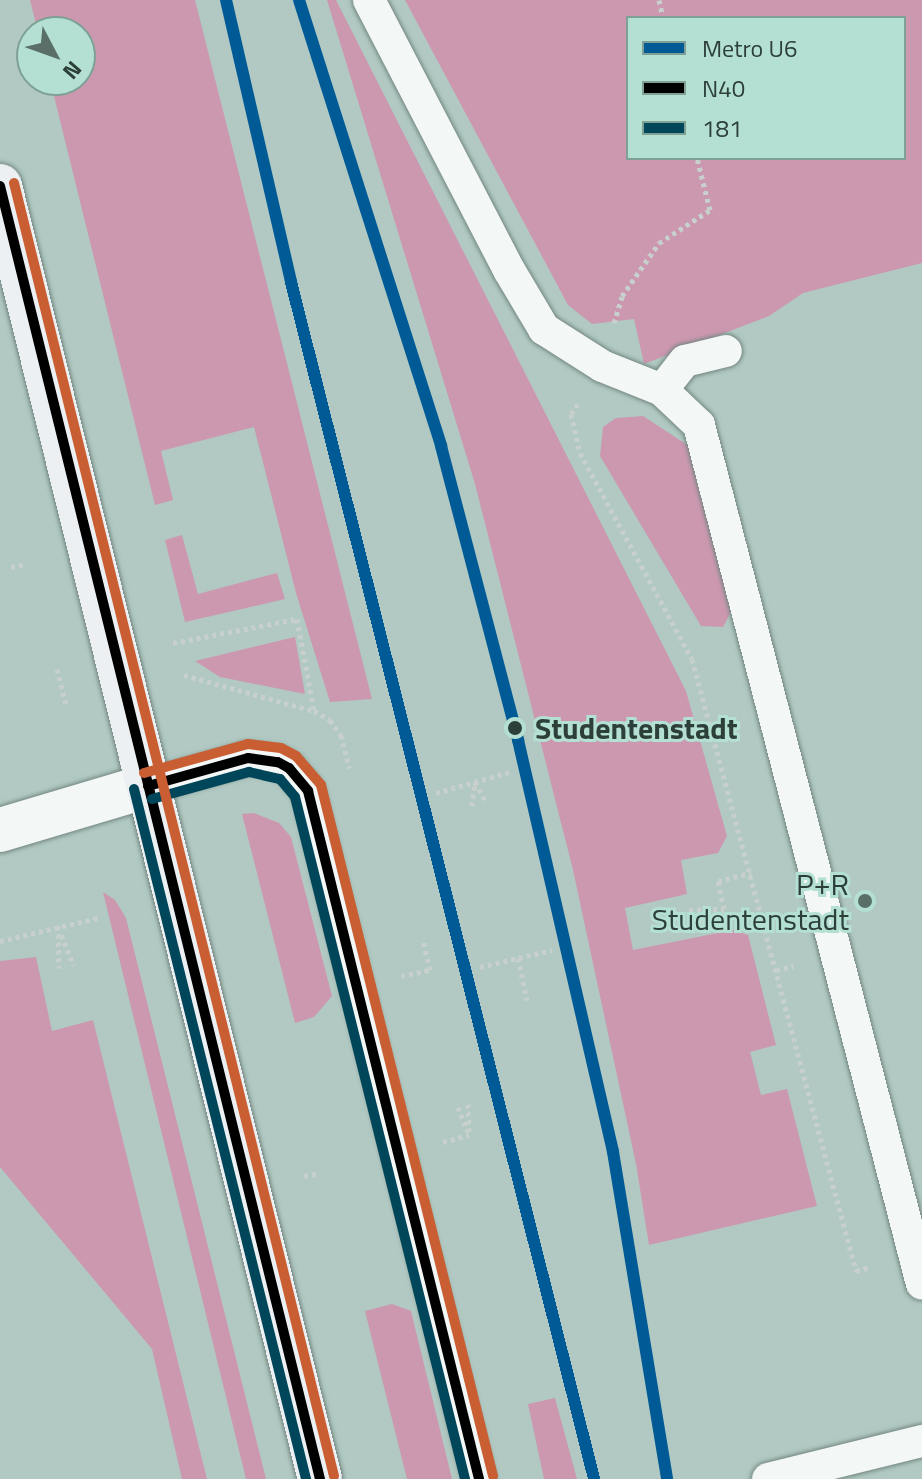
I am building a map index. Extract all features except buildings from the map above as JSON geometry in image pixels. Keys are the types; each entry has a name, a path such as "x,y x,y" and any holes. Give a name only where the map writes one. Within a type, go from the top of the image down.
{"main road":[{"path":"0,186 320,1479"}],"street":[{"path":"0,830 148,786"}],"lane":[{"path":"369,0 509,270 544,329 602,366 662,390 699,425 918,1269"},
{"path":"662,390 685,361 726,351"},
{"path":"148,786 248,758 278,762 289,768 308,791 479,1479"},
{"path":"768,1479 922,1441"}],"path":[{"path":"698,160 710,210 659,243 622,296 602,366 571,414 580,453 692,659 752,873 856,1271 918,1269"},
{"path":"11,567 25,564"},
{"path":"173,643 297,619 314,711"},
{"path":"57,669 66,704"},
{"path":"436,793 509,772"},
{"path":"475,782 486,802"},
{"path":"472,806 475,782"},
{"path":"724,909 718,881 752,873"},
{"path":"689,910 724,909"},
{"path":"694,927 724,909"},
{"path":"0,941 98,918"},
{"path":"58,928 74,965"},
{"path":"58,928 59,968"},
{"path":"400,977 430,970 423,939"},
{"path":"480,967 552,950"},
{"path":"518,958 527,1000"},
{"path":"468,1104 469,1135"},
{"path":"458,1107 469,1135"},
{"path":"439,1143 469,1135"},
{"path":"304,1176 320,1173"}],"shaded area":[{"path":"30,0 195,0 372,699 330,702 296,593 254,427 161,451 173,500 155,505 54,96 96,96 96,16 34,16"},
{"path":"327,0 336,0 686,691 727,836 718,853 681,860 687,894 625,908 633,950 733,930 748,935 776,1045 750,1052 761,1095 787,1089 817,1206 649,1245 636,1164 573,870 475,484"},
{"path":"405,0 922,0 922,263 803,293 769,316 644,364 634,319 592,324 568,305"},
{"path":"643,416 695,450 732,610 723,627 701,626 600,456 603,427 616,418"},
{"path":"182,535 198,594 277,573 285,599 185,622 165,540"},
{"path":"295,637 305,694 220,677 195,661"},
{"path":"254,813 279,823 291,837 332,996 314,1017 295,1023 242,814"},
{"path":"103,892 115,900 126,918 266,1479 246,1479"},
{"path":"36,957 52,1031 93,1020 207,1479 182,1479 152,1349 0,1167 0,961"},
{"path":"392,1304 411,1311 452,1479 407,1479 365,1311"},
{"path":"555,1398 577,1479 544,1479 528,1404"}],"metro line":[{"name":"U6","path":"226,0 291,282 594,1479"},
{"name":"U6","path":"299,0 441,446 518,740 613,1152 667,1479"}],"transit line":[{"path":"14,183 334,1476"},
{"name":"N40","path":"0,186 320,1479"},
{"path":"144,773 248,744 281,748 296,756 321,785 493,1476"},
{"name":"N40","path":"148,786 248,758 278,762 289,768 308,791 479,1479"},
{"name":"181","path":"152,799 249,772 280,779 295,797 465,1479"},
{"name":"181","path":"134,789 306,1479"}],"place":[{"name":"Studentenstadt","path":"515,728"},
{"name":"P+R Studentenstadt","path":"865,901"}]}
